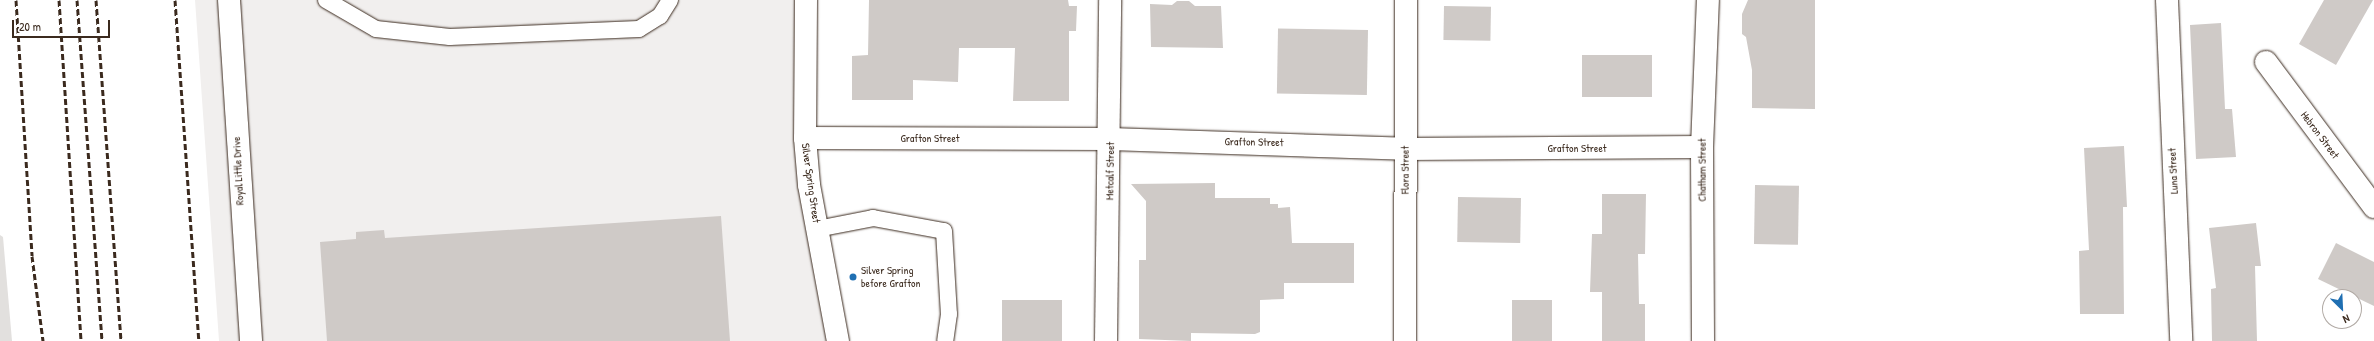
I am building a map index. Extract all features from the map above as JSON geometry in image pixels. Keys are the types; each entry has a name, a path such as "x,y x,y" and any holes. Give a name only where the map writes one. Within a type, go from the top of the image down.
{"street":[{"name":"Royal Little Drive","path":"229,0 251,341"},
{"name":"Silver Spring Street","path":"806,0 805,138 817,229 838,341"},
{"name":"Metcalf Street","path":"1106,341 1110,139 1110,0"},
{"name":"Flora Street","path":"1405,341 1406,0"},
{"name":"Chatham Street","path":"1702,341 1702,147 1708,0"},
{"name":"Luna Street","path":"2167,0 2181,341"},
{"name":"Hebron Street","path":"2266,62 2374,207"},
{"name":"Grafton Street","path":"805,138 1110,139 1405,149 1702,147"}],"lane":[{"path":"326,0 376,29 450,37 639,29 660,16 670,0"},
{"path":"817,229 873,218 944,231 949,314 945,341"}],"shaded area":[{"path":"195,0 802,0 804,115 838,341 219,341"},
{"path":"0,235 3,237 12,341 0,341"}],"building":[{"path":"869,0 1068,0 1069,6 1077,6 1076,31 1069,31 1069,101 1013,101 1015,48 959,48 958,82 913,80 913,100 852,100 852,56 868,55"},
{"path":"1748,0 1815,0 1815,109 1752,108 1752,70 1746,37 1742,34 1742,14"},
{"path":"2324,0 2373,0 2336,65 2299,44"},
{"path":"1177,1 1189,1 1195,6 1221,6 1223,48 1151,47 1150,4 1172,5"},
{"path":"1444,6 1491,7 1490,41 1443,40"},
{"path":"2221,23 2225,109 2232,109 2236,157 2196,159 2190,25"},
{"path":"1278,28 1368,30 1367,95 1277,93"},
{"path":"1582,55 1652,55 1652,97 1582,97"},
{"path":"2124,146 2127,207 2123,207 2124,314 2080,314 2079,251 2089,250 2084,148"},
{"path":"1215,183 1215,198 1270,198 1270,204 1278,204 1278,208 1290,207 1292,243 1354,243 1354,283 1284,283 1284,299 1260,300 1260,332 1255,334 1191,333 1191,341 1139,339 1139,260 1146,260 1146,201 1131,184"},
{"path":"1755,185 1799,186 1798,245 1754,244"},
{"path":"1602,194 1646,194 1645,254 1638,254 1639,304 1645,304 1645,341 1602,341 1602,292 1590,292 1592,234 1602,234"},
{"path":"1458,197 1521,198 1520,243 1457,242"},
{"path":"721,216 730,341 327,341 320,242 356,239 356,232 384,230 385,238"},
{"path":"2256,223 2261,266 2255,266 2257,341 2212,341 2211,289 2216,288 2209,228"},
{"path":"2336,243 2374,262 2374,306 2362,300 2362,289 2339,289 2318,279"},
{"path":"1002,300 1062,300 1062,341 1002,341"},
{"path":"1512,300 1552,300 1552,341 1512,341"}],"railway":[{"path":"16,0 32,256 43,341"},
{"path":"59,0 81,341"},
{"path":"77,0 102,341"},
{"path":"96,0 121,341"},
{"path":"175,0 199,341"}],"place":[{"name":"Silver Spring before Grafton","path":"853,277"}]}
